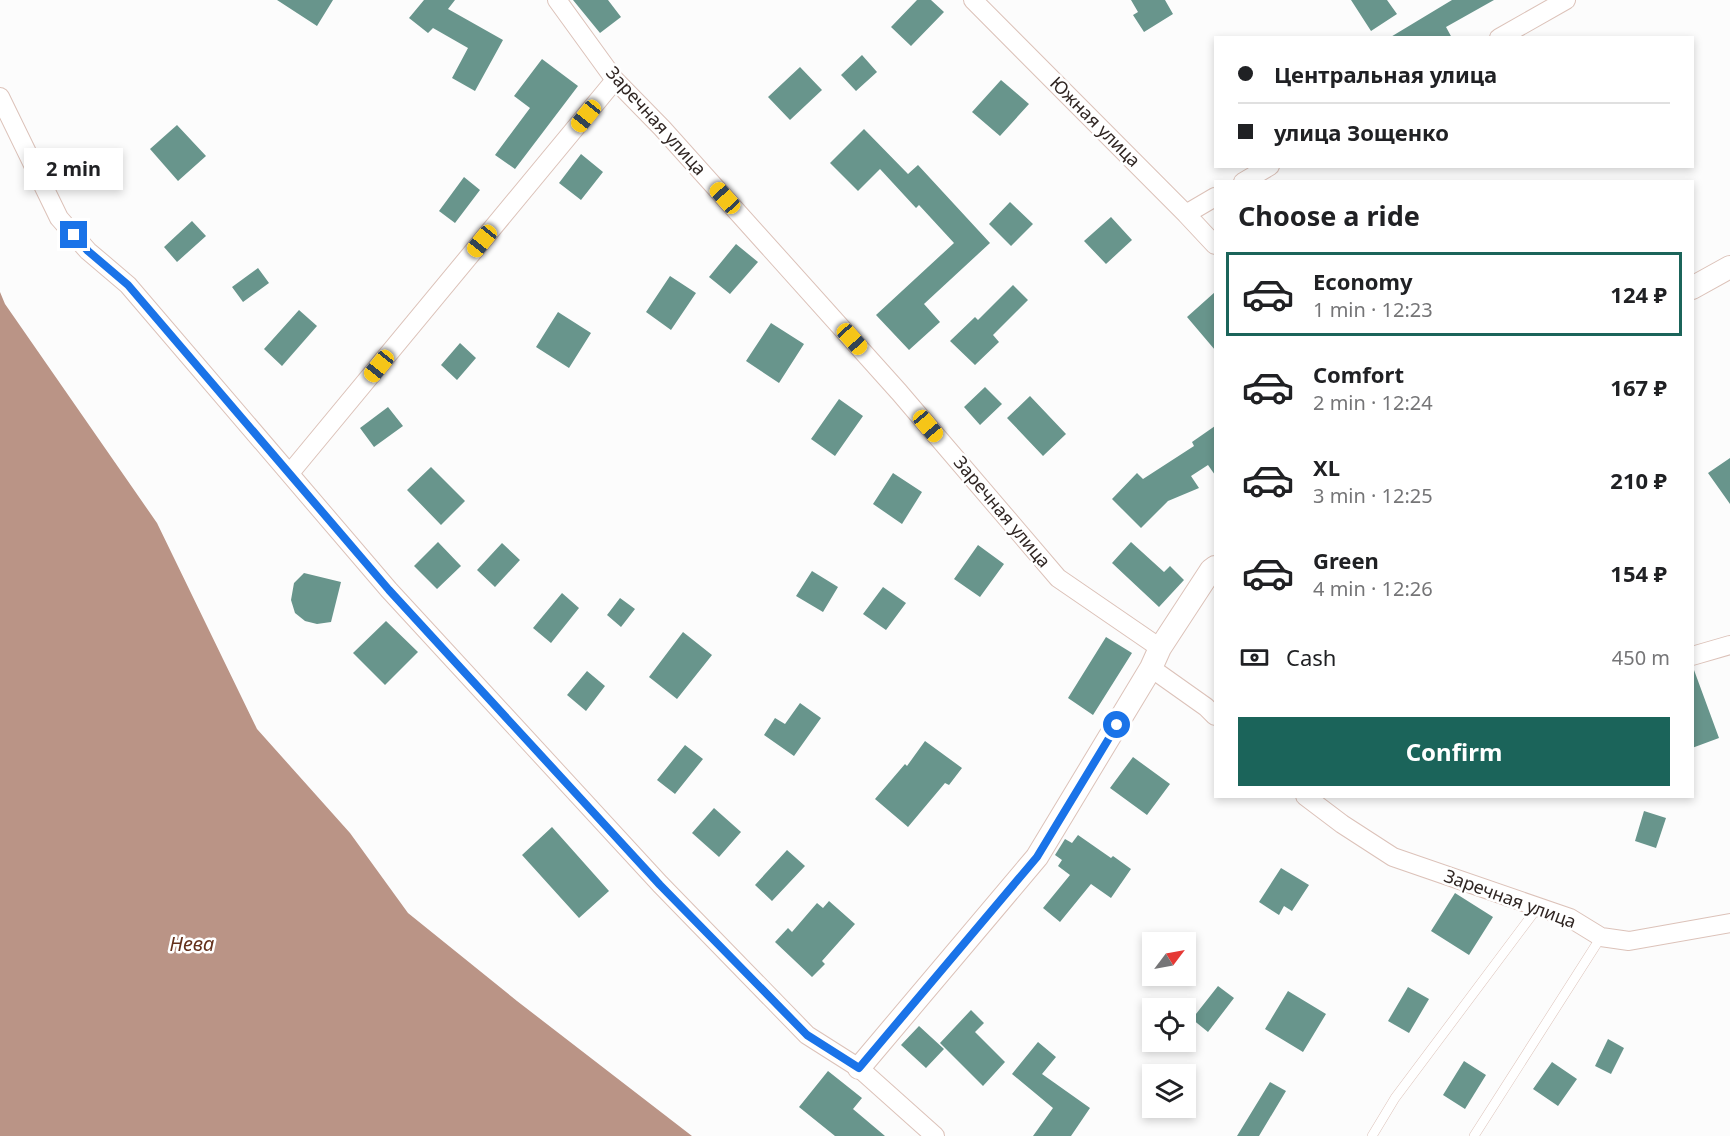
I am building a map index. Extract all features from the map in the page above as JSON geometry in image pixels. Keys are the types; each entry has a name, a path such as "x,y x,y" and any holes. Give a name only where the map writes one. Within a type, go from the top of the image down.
{"street":[{"name":"Заречная улица","path":"558,0 615,80 662,128 899,392 1058,578 1155,658 1214,715"},
{"name":"Южная улица","path":"973,0 1214,244"},
{"path":"1503,36 1566,0"},
{"path":"290,473 615,80"},
{"path":"0,98 59,218 88,251 128,285 389,590 660,885 807,1035 859,1068 935,1136"},
{"path":"1246,180 1267,168"},
{"path":"1186,214 1214,198"},
{"path":"1694,287 1730,267"},
{"path":"859,1068 1037,857 1155,658 1214,568"},
{"path":"1694,655 1730,645"},
{"name":"Заречная улица","path":"1308,798 1342,824 1393,857 1570,918 1601,937 1629,941 1730,923"}],"lane":[{"path":"1372,1136 1395,1098 1538,907"},
{"path":"1474,1136 1601,937"}],"water":[{"name":"Нева","path":"0,292 5,304 157,523 257,729 350,833 408,913 517,1001 692,1136 0,1136"}],"building":[{"path":"277,0 333,0 317,26"},
{"path":"424,0 455,0 448,9 503,40 475,91 452,78 468,48 433,28 428,33 409,18"},
{"path":"573,0 608,0 621,17 600,33"},
{"path":"917,0 931,0 944,12 911,46 891,27"},
{"path":"1131,0 1165,0 1173,14 1144,32 1133,15 1138,12"},
{"path":"1351,0 1387,0 1397,14 1371,31"},
{"path":"1452,0 1494,0 1446,27 1451,36 1392,36"},
{"path":"862,55 877,72 856,91 841,75"},
{"path":"542,59 578,86 515,169 495,155 530,108 514,96"},
{"path":"800,67 822,90 790,120 768,97"},
{"path":"1001,80 1029,104 1000,136 972,112"},
{"path":"177,125 206,156 178,181 150,149"},
{"path":"864,129 908,174 918,165 990,243 924,304 940,322 909,350 876,315 954,243 919,205 916,208 880,169 858,191 830,163"},
{"path":"581,154 603,172 581,200 559,183"},
{"path":"464,177 480,190 455,223 439,211"},
{"path":"1010,202 1033,224 1011,246 989,224"},
{"path":"1111,217 1132,240 1106,264 1084,241"},
{"path":"192,221 206,236 177,262 164,247"},
{"path":"736,244 758,262 730,294 709,277"},
{"path":"258,268 269,283 243,302 232,287"},
{"path":"670,276 696,293 671,330 646,312"},
{"path":"1013,285 1028,300 993,335 999,342 975,365 950,341 975,317 978,320"},
{"path":"1214,293 1214,349 1187,317"},
{"path":"299,310 317,326 282,366 264,349"},
{"path":"558,312 591,333 569,368 536,347"},
{"path":"771,323 804,344 779,383 746,361"},
{"path":"460,343 476,358 457,380 441,365"},
{"path":"985,387 1002,404 980,425 964,407"},
{"path":"1030,396 1066,434 1043,456 1007,418"},
{"path":"839,399 863,416 835,456 811,439"},
{"path":"388,407 403,426 374,447 360,428"},
{"path":"1214,427 1214,474 1208,465 1191,476 1199,488 1168,501 1141,528 1112,499 1137,473 1143,479 1194,446 1192,442"},
{"path":"1730,458 1730,504 1708,473"},
{"path":"431,467 465,501 441,525 407,490"},
{"path":"893,473 922,492 902,524 873,504"},
{"path":"438,542 461,566 437,589 414,566"},
{"path":"1131,542 1164,572 1170,566 1184,580 1159,607 1112,563"},
{"path":"502,543 520,560 495,587 477,570"},
{"path":"978,545 1004,564 980,597 954,579"},
{"path":"812,571 838,587 823,612 796,596"},
{"path":"304,573 341,582 331,622 317,624 305,621 295,613 291,600 294,583"},
{"path":"883,587 906,603 886,630 863,614"},
{"path":"562,593 579,608 551,643 533,628"},
{"path":"620,598 635,609 621,627 607,615"},
{"path":"386,621 418,652 385,685 353,653"},
{"path":"683,632 712,655 677,699 649,677"},
{"path":"1106,637 1132,653 1093,715 1068,698"},
{"path":"1694,670 1719,738 1694,747"},
{"path":"587,671 605,686 586,711 567,695"},
{"path":"800,703 821,718 794,756 764,735 775,718 785,724"},
{"path":"925,741 962,768 949,785 945,783 908,827 875,799 905,764 907,766"},
{"path":"685,745 703,759 675,794 657,780"},
{"path":"1133,757 1170,784 1147,815 1110,788"},
{"path":"714,808 741,832 719,857 692,833"},
{"path":"1644,811 1666,818 1656,848 1635,841"},
{"path":"552,827 609,891 579,918 522,855"},
{"path":"1078,835 1131,869 1111,898 1091,884 1060,922 1043,908 1070,875 1058,866 1062,860 1055,855 1065,839 1072,843"},
{"path":"787,850 805,866 772,901 755,885"},
{"path":"1281,868 1309,885 1292,911 1284,906 1279,915 1259,902"},
{"path":"1455,893 1493,917 1469,955 1431,931"},
{"path":"829,901 855,924 822,961 825,964 812,977 775,942 788,928 792,932 817,903 823,908"},
{"path":"1218,986 1234,998 1208,1032 1196,1022 1196,1014"},
{"path":"1408,987 1429,999 1409,1033 1388,1021"},
{"path":"1288,991 1326,1014 1303,1052 1265,1029"},
{"path":"971,1010 984,1023 975,1032 1005,1062 983,1086 940,1043"},
{"path":"919,1026 944,1049 926,1068 901,1045"},
{"path":"1608,1039 1624,1048 1611,1074 1595,1066"},
{"path":"1038,1042 1056,1057 1042,1074 1090,1108 1071,1136 1033,1136 1053,1108 1012,1074"},
{"path":"1464,1061 1486,1075 1465,1109 1443,1095"},
{"path":"1552,1062 1577,1079 1558,1106 1533,1089"},
{"path":"828,1071 862,1098 853,1109 885,1136 835,1136 799,1107"},
{"path":"1270,1082 1286,1091 1259,1136 1237,1136"}],"route":[{"path":"74,235 88,251 128,285 389,590 660,885 807,1035 859,1068 1037,857 1117,725"}]}
